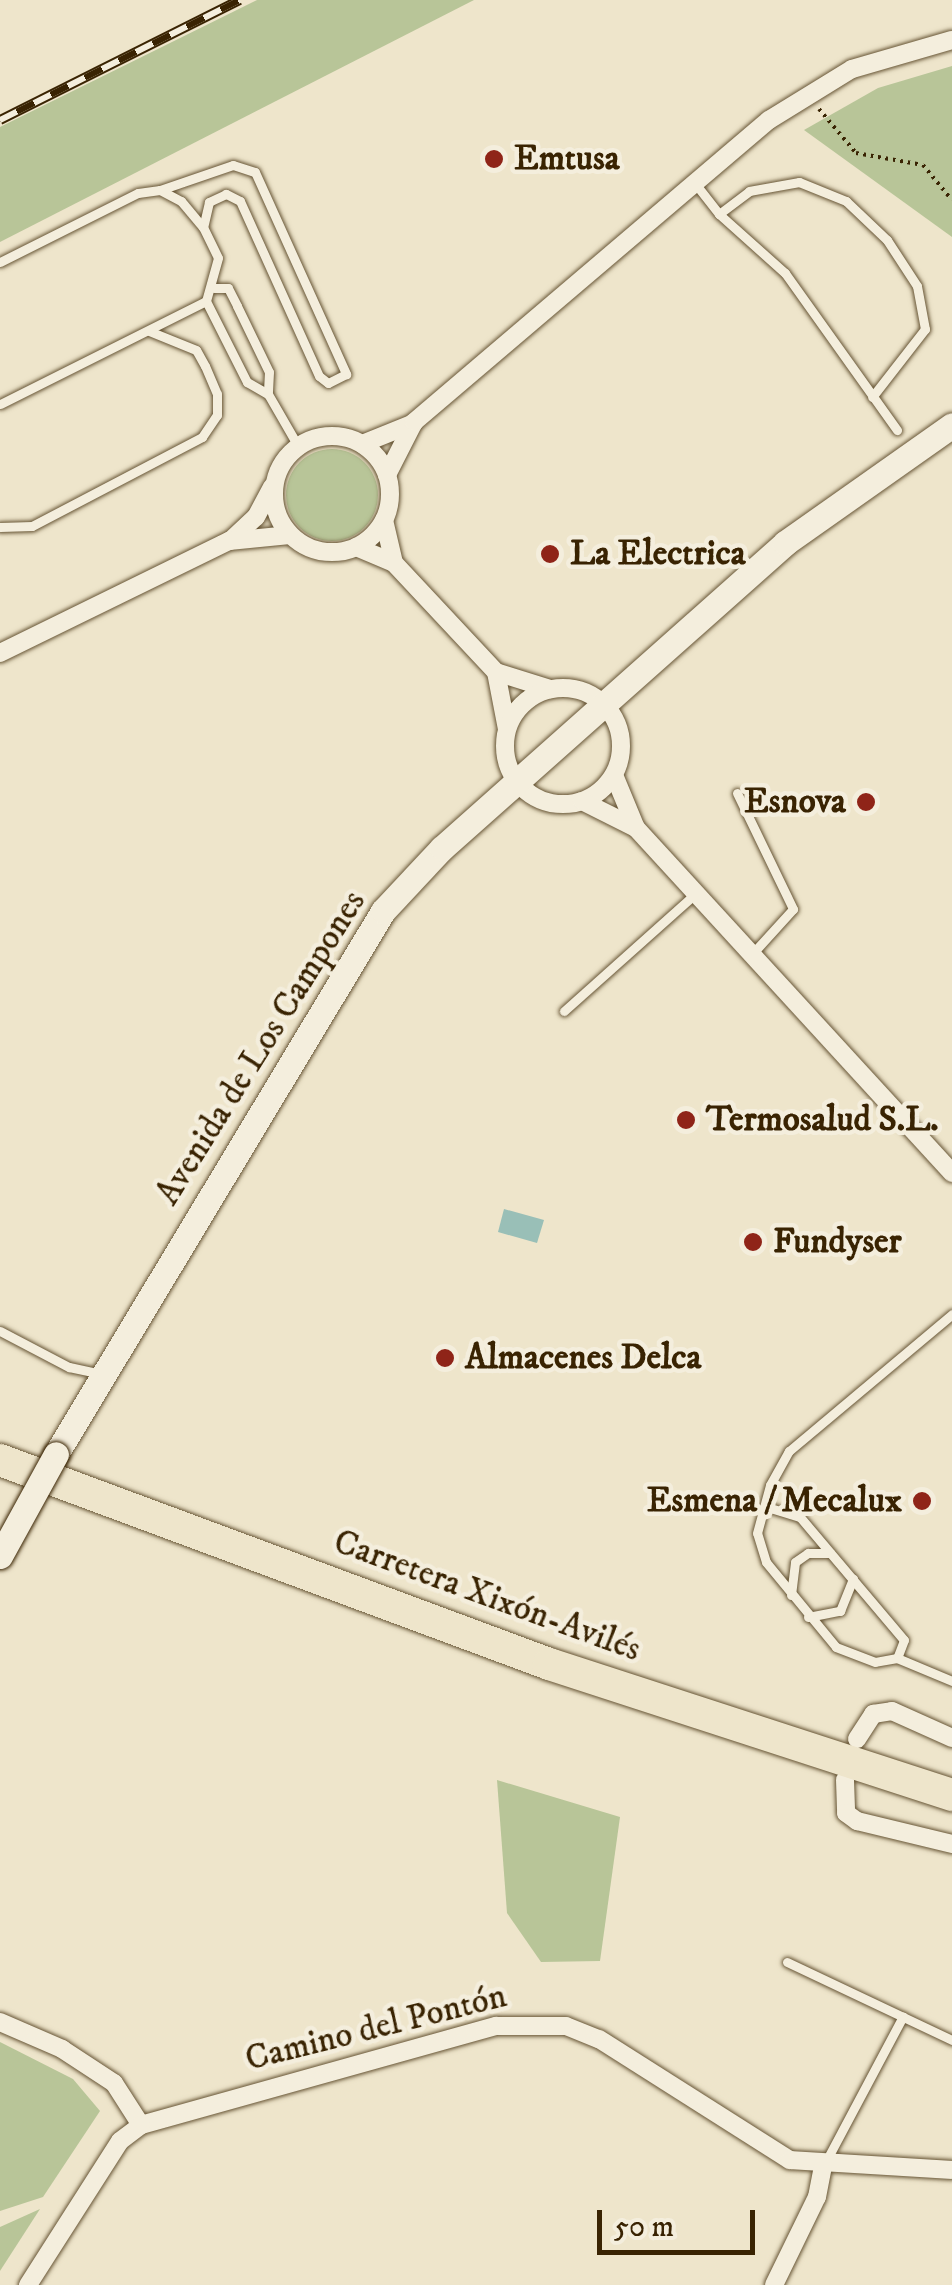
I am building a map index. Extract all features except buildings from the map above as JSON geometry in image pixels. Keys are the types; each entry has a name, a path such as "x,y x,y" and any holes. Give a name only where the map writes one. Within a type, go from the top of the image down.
{"highway":[{"name":"Carretera Xixón-Avilés","path":"0,1460 549,1664 952,1794"}],"street":[{"path":"0,653 230,541 256,517 298,446 330,436 362,444 414,422 693,181 810,91 900,50 952,40"},
{"path":"394,563 384,520 387,475 414,422"},
{"name":"Avenida de Los Campones","path":"0,1556 102,1374 383,911 517,782 785,543 952,425"},
{"path":"362,444 387,475"},
{"path":"274,482 279,519 290,534 321,552 356,547 394,563 496,672 550,689"},
{"path":"356,547 384,520"},
{"path":"230,541 290,534"},
{"path":"496,672 507,729 504,747 517,782 546,802 582,801 636,828"},
{"path":"507,729 531,697 550,689 569,688 604,704 621,738 614,775 636,828 952,1172"},
{"path":"582,801 614,775"},
{"path":"856,1739 874,1714 892,1711 952,1738"},
{"path":"844,1780 846,1813 856,1821 952,1844"},
{"name":"Camino del Pontón","path":"141,2125 531,2021 599,2038 790,2160 823,2166 893,2162 952,2170"},
{"path":"0,2022 62,2049 114,2084 141,2125 120,2141 28,2285"},
{"path":"774,2285 817,2197 823,2166"}],"lane":[{"path":"0,262 138,194 233,165 255,172 346,374 328,382 320,376 240,201 226,194 209,202 203,227"},
{"path":"693,181 719,214 785,274 897,430"},
{"path":"719,214 749,191 799,182 846,202 887,240 917,286 925,329 872,398"},
{"path":"0,404 206,301 214,288 218,258 203,227 160,190"},
{"path":"214,288 228,288 250,330 269,372 268,394"},
{"path":"206,301 247,382 268,394 298,446"},
{"path":"0,527 32,526 202,437 217,415 217,394 205,366 196,350 147,330"},
{"path":"737,794 792,909 752,954"},
{"path":"564,1012 696,893"},
{"path":"952,1314 789,1451 770,1485 757,1532 766,1562 836,1647 875,1662 897,1658 952,1681"},
{"path":"0,1331 70,1367 102,1374"},
{"path":"767,1507 800,1517 904,1640 897,1658"},
{"path":"791,1596 795,1562 830,1553"},
{"path":"808,1617 840,1611 852,1579"},
{"path":"786,1962 952,2040"},
{"path":"823,2166 903,2016"}],"path":[{"path":"810,91 826,122 856,153 923,165 952,200"}],"green space":[{"path":"257,0 474,0 0,242 0,127"},
{"path":"952,66 952,237 804,130 878,88"},
{"path":"332,449 350,452 365,462 375,477 375,513 365,528 350,538 332,541 314,538 299,528 289,513 286,495 289,477 299,462 314,452"},
{"path":"497,1780 620,1817 600,1961 541,1962 507,1913"},
{"path":"0,2042 73,2079 100,2111 43,2197 0,2211"},
{"path":"40,2209 0,2271 0,2227"}],"water":[{"path":"504,1209 544,1220 537,1243 498,1232"}],"railway":[{"path":"0,120 240,0"}],"place":[{"name":"Emtusa","path":"494,159"},
{"name":"La Electrica","path":"550,554"},
{"name":"Esnova","path":"866,802"},
{"name":"Termosalud S.L.","path":"686,1120"},
{"name":"Fundyser","path":"753,1242"},
{"name":"Almacenes Delca","path":"445,1358"},
{"name":"Esmena / Mecalux","path":"922,1501"}]}
